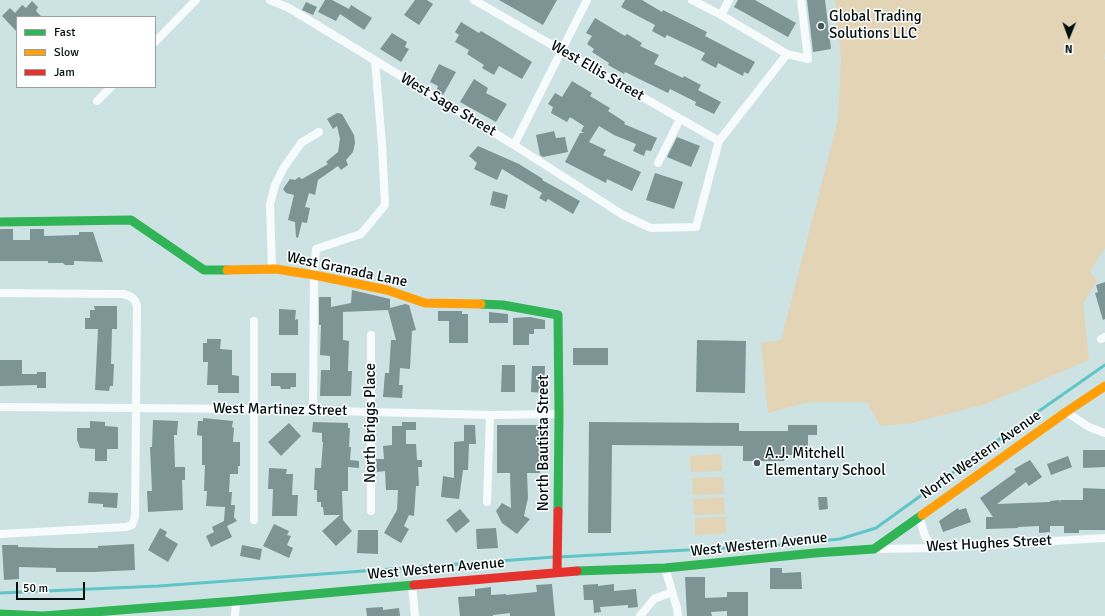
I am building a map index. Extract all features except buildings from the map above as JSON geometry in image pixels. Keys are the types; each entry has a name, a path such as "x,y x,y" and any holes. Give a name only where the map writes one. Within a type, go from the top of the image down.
{"street":[{"path":"156,41 196,0"},
{"name":"West Sage Street","path":"270,0 289,8 514,145 624,215 651,228 696,227 719,141"},
{"path":"289,8 294,0"},
{"name":"West Ellis Street","path":"474,0 719,141"},
{"path":"514,145 587,0"},
{"path":"692,0 721,15 787,54 808,59 801,0"},
{"path":"721,15 729,0"},
{"path":"719,141 787,54"},
{"path":"313,411 314,275 316,249 361,234 385,205 382,144 375,61"},
{"path":"97,101 109,88"},
{"path":"658,163 680,119"},
{"path":"272,269 270,204 275,185 283,169 301,143 319,132"},
{"name":"West Granada Lane","path":"0,222 131,220 204,270 272,269 314,275 387,290 425,303 504,305 558,315"},
{"path":"0,293 123,294 130,296 135,300 137,306 135,517 132,524 126,527 0,534"},
{"name":"North Bautista Street","path":"557,572 559,414 558,315"},
{"path":"254,320 254,520"},
{"name":"North Briggs Place","path":"370,512 371,335"},
{"name":"North Western Avenue","path":"874,549 1066,412 1105,386"},
{"name":"West Martinez Street","path":"0,407 254,409 490,415 559,414"},
{"path":"1066,412 1089,427 1105,432"},
{"path":"487,502 490,415"},
{"path":"919,516 928,543 933,548"},
{"name":"West Hughes Street","path":"874,549 933,548 1105,538"},
{"name":"West Western Avenue","path":"0,614 43,616 236,601 557,572 665,568 815,553 874,549"},
{"path":"665,568 678,616"},
{"path":"412,585 415,616"},
{"path":"640,616 654,599 672,592"},
{"path":"235,616 236,601"}],"shaded area":[{"path":"835,0 1105,0 1105,248 1090,271 1097,281 1083,304 1089,360 986,404 912,423 880,426 867,402 809,402 768,413 761,343 781,340 838,120 841,59"},
{"path":"721,454 722,471 691,472 690,456"},
{"path":"723,477 724,494 693,495 692,478"},
{"path":"724,497 725,514 694,515 693,499"},
{"path":"726,517 726,533 695,535 695,518"}],"waterway":[{"path":"559,557 779,545 840,539 876,528 1105,365"},
{"path":"0,593 159,586 554,557"}],"traffic: fast":[{"path":"0,222 131,220 204,270 227,270"},
{"path":"481,304 503,305 558,315 558,511"},
{"path":"577,571 665,568 815,553 874,549 922,515"},
{"path":"0,614 43,616 414,585"}],"traffic: slow":[{"path":"227,270 276,269 387,290 425,303 481,304"},
{"path":"922,515 1066,412 1105,386"}],"traffic: jam":[{"path":"557,572 558,511"},
{"path":"414,585 577,571"}],"place":[{"name":"Global Trading Solutions LLC","path":"821,26"},
{"name":"A.J. Mitchell Elementary School","path":"757,463"}]}
